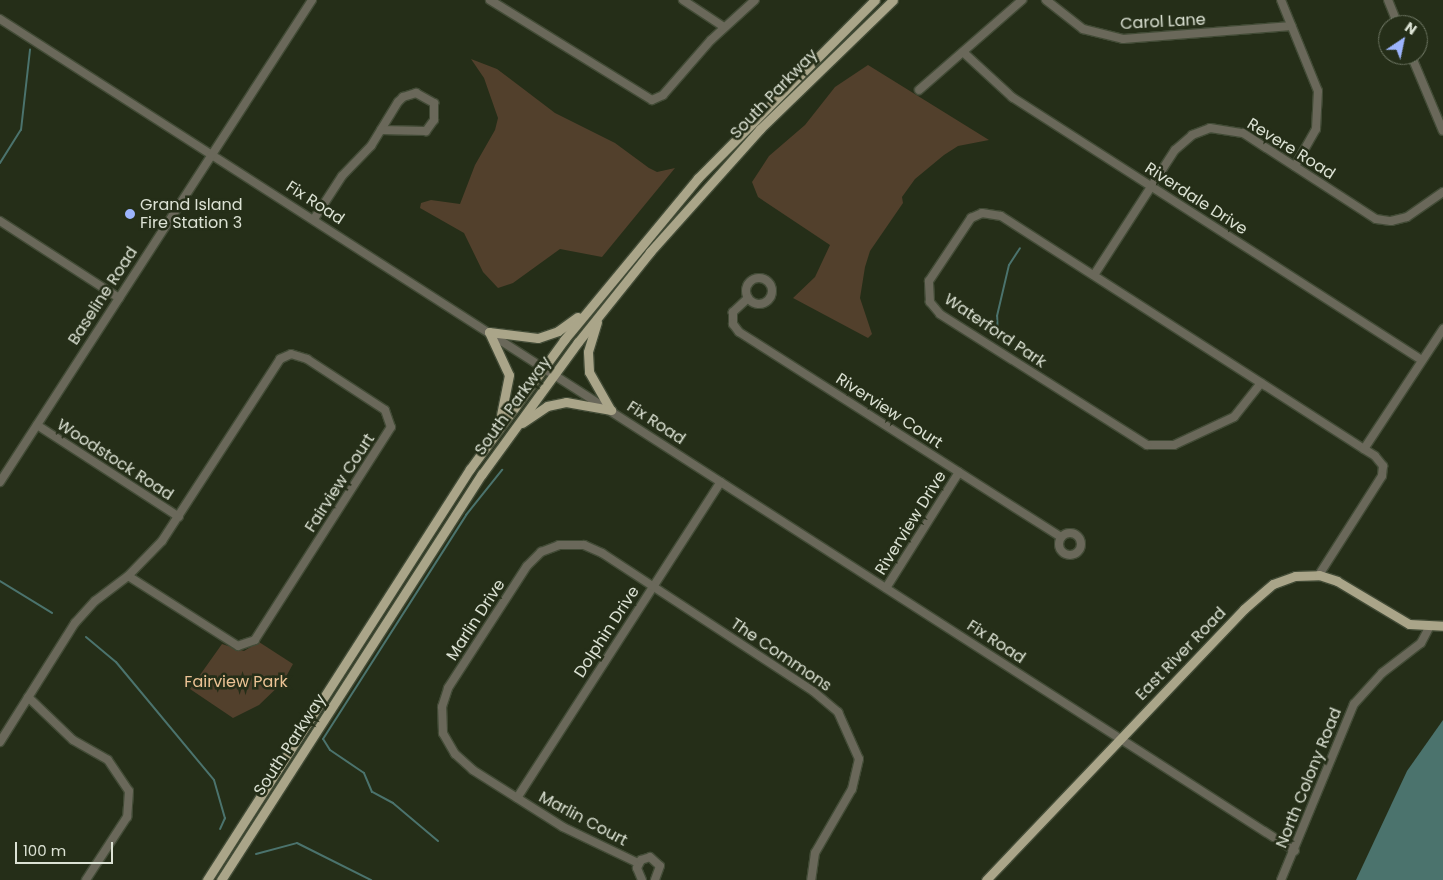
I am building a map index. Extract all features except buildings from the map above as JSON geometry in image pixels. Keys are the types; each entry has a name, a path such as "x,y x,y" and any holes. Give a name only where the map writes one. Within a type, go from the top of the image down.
{"main road":[{"name":"South Parkway","path":"207,880 496,432 544,367 587,311 698,178 875,0"},
{"name":"South Parkway","path":"221,880 504,441 554,374 603,310 760,129 893,0"},
{"path":"603,310 590,342 588,361 594,383 611,410"},
{"path":"489,332 538,338 558,331 587,311"},
{"path":"489,332 506,363 510,380 496,432"},
{"path":"504,441 529,416 556,403 574,402 611,410"},
{"name":"East River Road","path":"986,880 1262,592 1286,578 1319,575 1347,587 1403,622 1429,628 1443,626"}],"street":[{"name":"Baseline Road","path":"0,482 312,0"},
{"path":"490,0 652,100 666,91 724,27 755,0"},
{"path":"682,0 724,27"},
{"path":"919,90 1022,0"},
{"name":"Carol Lane","path":"1046,0 1083,29 1123,39 1292,26"},
{"path":"1281,0 1318,91 1319,110 1312,138 1295,166"},
{"path":"1388,0 1394,15"},
{"name":"Fix Road","path":"0,19 314,218 1295,852"},
{"name":"Riverdale Drive","path":"963,52 1012,97 1422,360"},
{"path":"1415,65 1443,131"},
{"path":"314,218 342,176 381,130 398,102 410,94 421,94 434,103 434,120 426,131 381,130"},
{"name":"Revere Road","path":"1094,275 1181,142 1210,128 1243,133 1384,221 1406,217 1443,192"},
{"name":"Waterford Park","path":"1262,383 1234,417 1174,445 1147,445 940,314 928,296 931,275 964,224 982,213 1001,216 1364,448 1381,462 1382,476 1319,575"},
{"path":"0,221 119,298"},
{"name":"Riverview Court","path":"748,298 734,312 733,324 739,332 1061,537"},
{"path":"1364,448 1442,332"},
{"name":"Fairview Court","path":"296,355 307,359 390,416 389,431 253,642 243,646 229,643 128,576 148,558 179,517 282,357 296,355"},
{"name":"Woodstock Road","path":"37,425 179,517"},
{"name":"Riverview Drive","path":"886,588 959,472"},
{"name":"Dolphin Drive","path":"517,798 721,482"},
{"name":"Marlin Drive","path":"517,798 465,764 443,733 444,697 466,659 527,566 549,548 569,544 591,548 654,586"},
{"path":"0,742 75,623 95,601 128,576"},
{"name":"The Commons","path":"654,586 813,691 838,712 853,738 859,759 856,780 818,844 811,880"},
{"name":"North Colony Road","path":"1281,880 1295,852 1354,704 1377,678 1421,643 1429,628"},
{"path":"28,698 73,740 102,756 129,791 127,817 86,880"},
{"name":"Marlin Court","path":"517,798 562,828 638,863 650,858 658,862 660,873 655,880"},
{"name":"Marlin Court","path":"638,863 637,872 642,880"}],"green space":[{"path":"471,59 497,69 555,113 615,143 649,168 657,172 675,168 602,257 560,249 513,283 498,288 483,272 464,233 420,208 421,203 431,200 460,204 475,165 495,130 498,118 484,78"},
{"path":"868,65 989,140 958,146 944,155 915,179 902,197 903,203 870,251 865,267 860,298 872,334 868,338 793,298 815,277 830,245 758,197 752,182 769,156 805,125 835,87"},
{"name":"Fairview Park","path":"259,642 293,664 283,682 259,705 233,718 190,689 222,644 244,651"}],"water":[{"path":"1443,720 1443,880 1356,880 1407,771"}],"waterway":[{"path":"0,163 21,130 30,50"},
{"path":"998,340 997,316 1009,265 1020,248"},
{"path":"438,841 393,803 372,792 364,773 330,750 323,739 466,515 502,470"},
{"path":"0,581 52,613"},
{"path":"86,637 116,662 214,780 225,818 220,829"},
{"path":"256,854 297,843 371,880"}],"place":[{"name":"Grand Island Fire Station 3","path":"130,214"}]}
